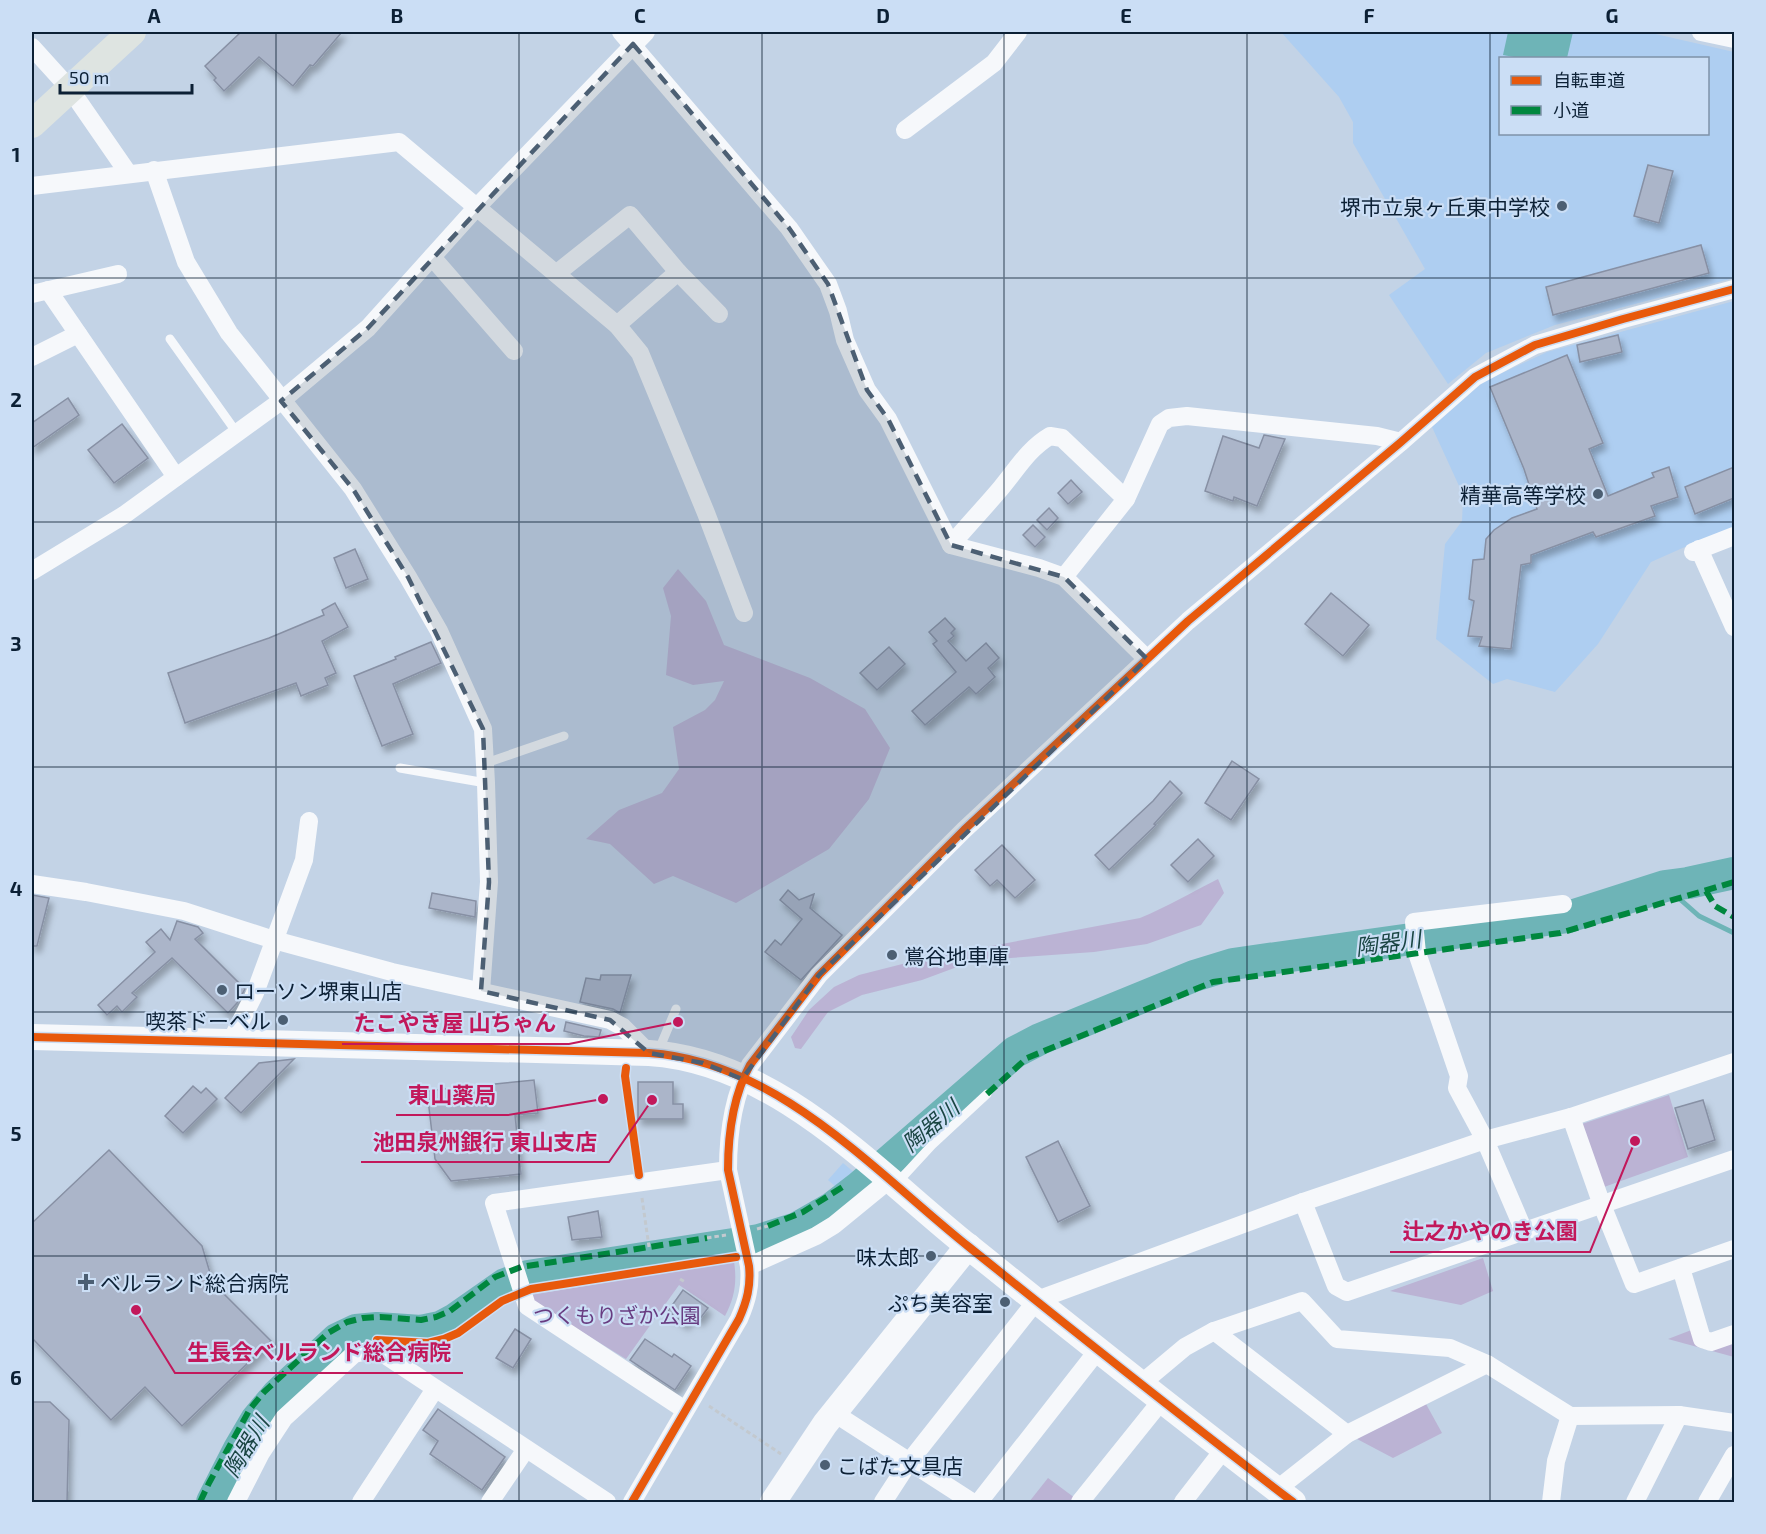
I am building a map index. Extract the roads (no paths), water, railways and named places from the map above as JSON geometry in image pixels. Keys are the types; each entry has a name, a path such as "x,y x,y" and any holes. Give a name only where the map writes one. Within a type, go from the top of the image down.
{"main road":[{"path":"32,124 132,32"}],"street":[{"path":"32,571 124,515 281,400 368,328 627,38 646,32"},
{"path":"905,130 994,63 1018,32"},
{"path":"1701,32 1734,39"},
{"path":"627,38 789,228 828,284 845,340 867,390 888,419 951,545 1039,568 1064,577 1147,659"},
{"path":"32,47 70,89 128,173"},
{"path":"32,186 399,142 617,325 640,353 706,513 744,613"},
{"path":"154,170 186,262 229,333 352,489 408,577 438,631 483,729 489,882 481,991"},
{"path":"557,273 630,214 678,272 719,314"},
{"path":"432,257 514,351"},
{"path":"617,325 678,272"},
{"path":"118,274 40,292 78,334 176,477"},
{"path":"632,1503 739,1319 748,1299 750,1279 739,1249 728,1170 736,1101 742,1079 750,1065 819,975 964,830 1188,621 1475,377 1535,345 1734,289"},
{"path":"32,357 78,334"},
{"path":"1064,577 1126,499 1160,424 1169,418 1199,417 1377,436 1401,442"},
{"path":"951,545 1020,463 1039,443 1050,436 1062,438 1126,499"},
{"path":"1734,536 1696,551 1734,627"},
{"path":"231,1041 255,993 304,860 309,821"},
{"path":"32,884 184,911 274,940 392,972 610,1020 623,1027 653,1054"},
{"path":"1524,1231 1485,1140 1457,1088 1459,1076 1415,938 1414,922 1563,904"},
{"path":"32,1037 653,1054 727,1071 801,1110 1098,1350 1285,1496 1347,1434 1487,1364"},
{"path":"883,1503 909,1462 1037,1300 1303,1202 1485,1140 1572,1117 1734,1062"},
{"path":"1572,1117 1602,1205 1634,1284 1734,1249"},
{"path":"1303,1202 1336,1286 1347,1292 1734,1159"},
{"path":"689,1403 527,1306 494,1203 728,1170"},
{"path":"739,1249 816,1236 834,1225 884,1175"},
{"path":"773,1503 834,1413 968,1246"},
{"path":"1681,1268 1702,1339 1711,1342 1734,1334"},
{"path":"1142,1383 1185,1347 1214,1332 1302,1301 1336,1339 1450,1348 1487,1364 1570,1416 1678,1415 1734,1423"},
{"path":"1214,1332 1347,1434"},
{"path":"236,1503 261,1453 284,1418 354,1354 376,1349 607,1503"},
{"path":"979,1503 1098,1350"},
{"path":"361,1503 435,1389"},
{"path":"1080,1503 1162,1400"},
{"path":"834,1413 972,1503"},
{"path":"1635,1503 1678,1415"},
{"path":"1551,1503 1556,1461 1570,1416"},
{"path":"490,1503 526,1449"},
{"path":"1183,1503 1224,1449"},
{"path":"1707,1503 1734,1455"}],"lane":[{"path":"170,339 237,432"},
{"path":"486,763 564,736"},
{"path":"400,768 486,783"},
{"path":"653,1054 676,1008"},
{"path":"884,1175 932,1144 987,1094"}],"waterway":[{"name":"陶器川","path":"212,1502 256,1420 277,1395 337,1339 356,1330 377,1328 421,1331 440,1327 505,1284 528,1276 759,1240 797,1228 832,1208 858,1188 1015,1052 1040,1039 1194,976 1233,964 1568,917 1665,886 1734,873"},
{"path":"1665,886 1699,916 1734,933"}],"place":[{"name":"堺市立泉ヶ丘東中学校","path":"1562,206"},
{"name":"精華高等学校","path":"1598,494"},
{"name":"鴬谷地車庫","path":"892,955"},
{"name":"ローソン堺東山店","path":"222,990"},
{"name":"喫茶ドーベル","path":"283,1020"},
{"name":"たこやき屋 山ちゃん","path":"678,1022"},
{"name":"東山薬局","path":"603,1099"},
{"name":"池田泉州銀行 東山支店","path":"652,1100"},
{"name":"辻之かやのき公園","path":"1635,1141"},
{"name":"味太郎","path":"931,1256"},
{"name":"ベルランド総合病院","path":"86,1282"},
{"name":"ぷち美容室","path":"1005,1302"},
{"name":"生長会ベルランド総合病院","path":"136,1310"},
{"name":"こばた文具店","path":"825,1465"}],"park label":[{"name":"つくもりざか公園","path":"617,1314"}]}
